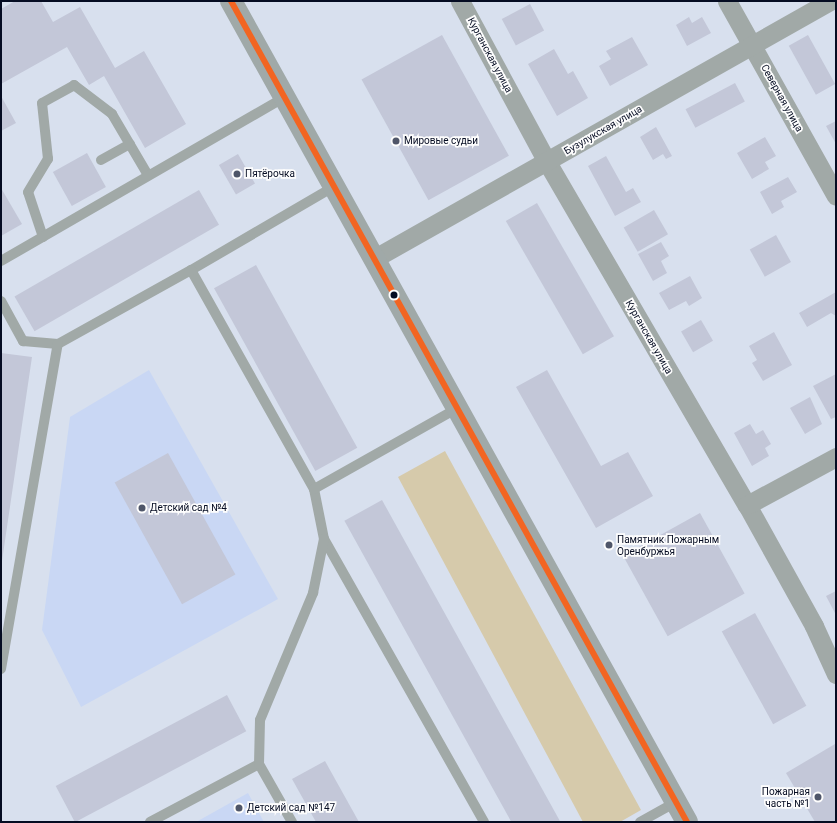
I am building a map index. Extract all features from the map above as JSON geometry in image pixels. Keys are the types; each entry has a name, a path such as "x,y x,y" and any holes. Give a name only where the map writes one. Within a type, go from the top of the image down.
{"main road":[{"path":"231,1 687,822"}],"street":[{"name":"Курганская улица","path":"460,1 548,162 747,505 814,626 836,674"},
{"name":"Северная улица","path":"727,1 753,44 836,196"},
{"name":"Бузулукская улица","path":"375,258 548,162 830,1"},
{"path":"747,505 836,457"}],"lane":[{"path":"43,237 28,192 48,159 42,103 74,85 112,114 148,175"},
{"path":"1,261 285,97"},
{"path":"101,160 130,144"},
{"path":"1,301 24,341 58,344 191,270 335,186"},
{"path":"191,270 314,489 324,539 484,822"},
{"path":"1,669 58,344"},
{"path":"314,489 458,408"},
{"path":"292,822 259,764 260,720 313,593 324,539"},
{"path":"150,822 259,764"},
{"path":"640,822 676,802"}],"shaded area":[{"name":"Детский сад №4","path":"149,370 278,599 81,707 42,630 70,417"},
{"path":"445,451 641,810 620,822 583,822 398,477"},
{"name":"Детский сад №147","path":"248,793 264,822 196,822"}],"building":[{"path":"15,1 41,1 53,22 80,7 115,68 144,51 186,124 145,148 104,76 89,85 67,47 1,84 1,9"},
{"path":"530,4 544,30 516,46 502,19"},
{"path":"689,17 692,23 702,17 711,33 687,46 676,25"},
{"path":"442,35 509,156 428,200 362,80"},
{"path":"808,35 835,84 816,95 789,46"},
{"path":"632,37 648,65 610,86 599,66 611,59 606,51"},
{"path":"554,49 568,74 573,71 588,98 557,116 528,64"},
{"path":"735,83 745,102 695,128 686,109"},
{"path":"1,96 16,123 1,131"},
{"path":"836,121 836,144 826,126"},
{"path":"656,127 672,156 666,159 663,154 653,160 640,137"},
{"path":"765,137 776,156 765,162 769,169 752,179 737,153"},
{"path":"87,153 106,187 72,206 53,172"},
{"name":"Пятёрочка","path":"238,154 255,183 236,194 219,165"},
{"path":"606,156 626,192 633,188 641,202 615,216 588,166"},
{"path":"788,177 797,192 781,201 784,207 772,214 760,192"},
{"path":"1,188 22,224 1,236"},
{"path":"199,190 219,225 35,331 15,297"},
{"path":"537,203 614,336 583,354 506,221"},
{"path":"654,210 668,234 638,252 624,228"},
{"path":"776,235 791,262 765,277 750,250"},
{"path":"661,242 669,256 661,261 667,273 653,281 638,254"},
{"path":"256,265 357,448 315,471 214,288"},
{"path":"690,276 702,298 689,306 686,301 669,310 659,293"},
{"path":"836,292 836,316 831,313 807,327 799,313"},
{"path":"701,320 713,341 693,352 681,332"},
{"path":"774,332 792,365 763,381 752,363 757,360 749,346"},
{"path":"1,353 32,357 2,561 1,561"},
{"path":"547,370 601,466 628,452 653,496 596,528 516,387"},
{"path":"836,374 836,417 831,419 813,386"},
{"path":"810,397 822,424 805,434 790,408"},
{"path":"750,424 756,434 763,430 771,444 765,448 769,456 752,466 734,433"},
{"path":"168,453 235,575 182,604 115,483"},
{"path":"382,500 560,822 511,822 344,521"},
{"path":"700,513 745,593 668,636 623,556"},
{"path":"836,591 836,615 826,596"},
{"path":"755,613 806,706 773,724 722,631"},
{"path":"227,695 246,731 75,822 56,786"},
{"name":"Пожарная часть №1","path":"835,744 836,822 815,822 786,773"},
{"path":"325,761 359,822 316,822 292,779"}],"transit line":[{"path":"231,1 687,822"}],"place":[{"name":"Мировые судьи","path":"396,141"},
{"name":"Пятёрочка","path":"237,174"},
{"name":"Детский сад №4","path":"142,508"},
{"name":"Памятник Пожарным Оренбуржья","path":"609,545"},
{"name":"Пожарная часть №1","path":"818,797"},
{"name":"Детский сад №147","path":"239,808"}]}
